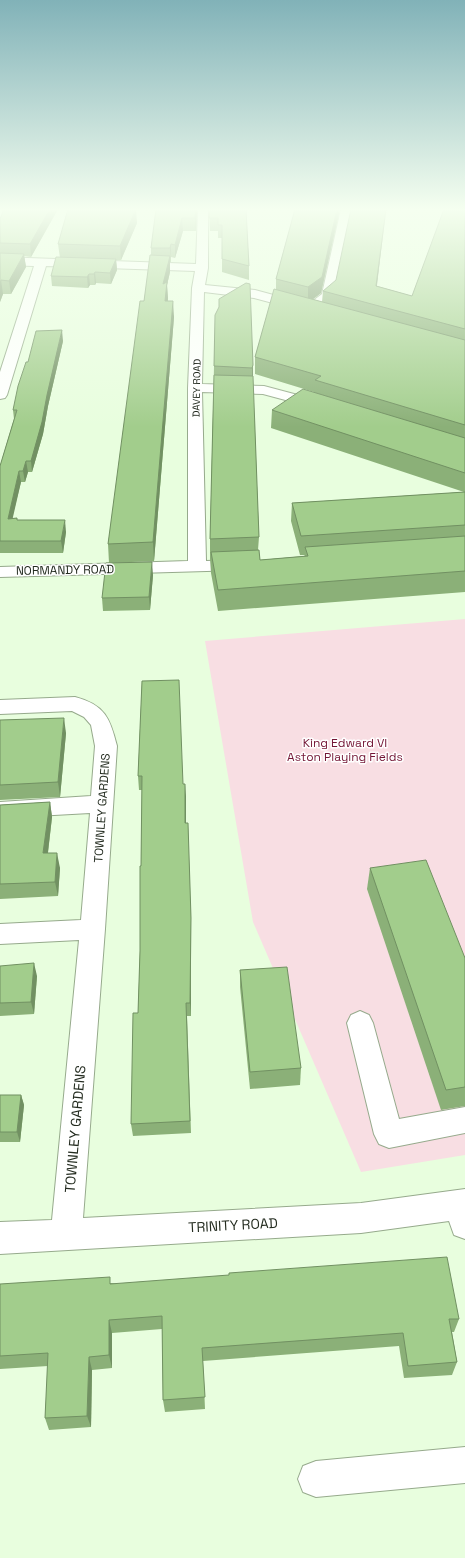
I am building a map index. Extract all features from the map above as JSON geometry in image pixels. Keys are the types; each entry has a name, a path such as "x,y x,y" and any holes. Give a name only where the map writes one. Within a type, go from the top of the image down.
{"street":[{"path":"0,395 35,282"},
{"name":"DAVEY ROAD","path":"197,567 195,388 199,282"},
{"path":"310,309 328,295 331,282"},
{"path":"198,288 255,294 326,313"},
{"path":"195,388 264,390 329,408"},
{"name":"NORMANDY ROAD","path":"0,572 259,564"},
{"name":"TOWNLEY GARDENS","path":"0,707 75,704 91,712 101,723 106,746 94,929 66,1233"},
{"path":"0,810 102,804"},
{"path":"0,934 94,929"},
{"path":"360,1023 389,1134 465,1120"},
{"name":"TRINITY ROAD","path":"0,1238 463,1211"},
{"path":"316,1479 465,1465"}],"green space":[{"name":"King Edward VI Aston Playing Fields","path":"465,619 465,1155 361,1172 253,922 205,641"}],"building":[{"path":"147,282 164,282 163,284 167,282 165,301 173,301 153,542 108,544 140,301 144,301"},
{"path":"287,282 315,282 308,287"},
{"path":"334,282 377,282 376,286 412,296 417,282 465,282 465,329 323,291"},
{"path":"246,283 250,284 252,368 214,366 215,315 219,307 219,299"},
{"path":"274,289 465,340 465,425 315,380 321,376 255,357"},
{"path":"62,330 42,422 31,461 26,461 23,471 19,471 8,519 65,520 61,541 0,541 0,466 17,410 13,410 18,386 26,362 28,362 36,331"},
{"path":"214,375 253,376 259,537 210,539"},
{"path":"303,389 465,438 465,473 272,410"},
{"path":"465,492 465,525 301,536 292,503"},
{"path":"465,536 465,571 218,590 211,552 259,550 260,560 308,556 305,547"},
{"path":"152,562 149,597 102,598 106,563"},
{"path":"179,680 183,784 185,784 185,823 188,823 191,918 190,1003 186,1003 190,1121 131,1124 133,1013 138,1013 140,951 142,776 138,776 142,681"},
{"path":"64,718 58,782 0,785 0,720"},
{"path":"50,802 43,853 57,853 55,882 0,884 0,805"},
{"path":"426,860 465,958 465,1087 446,1090 370,868"},
{"path":"34,963 31,1002 0,1003 0,966"},
{"path":"287,967 301,1068 250,1072 240,970"},
{"path":"0,1095 21,1095 17,1132 0,1132"},
{"path":"447,1257 459,1319 449,1319 457,1362 408,1366 403,1333 202,1348 205,1397 163,1400 162,1316 109,1320 109,1355 89,1357 87,1416 45,1418 48,1353 0,1356 0,1284 110,1277 110,1284 229,1275 229,1273"}]}
